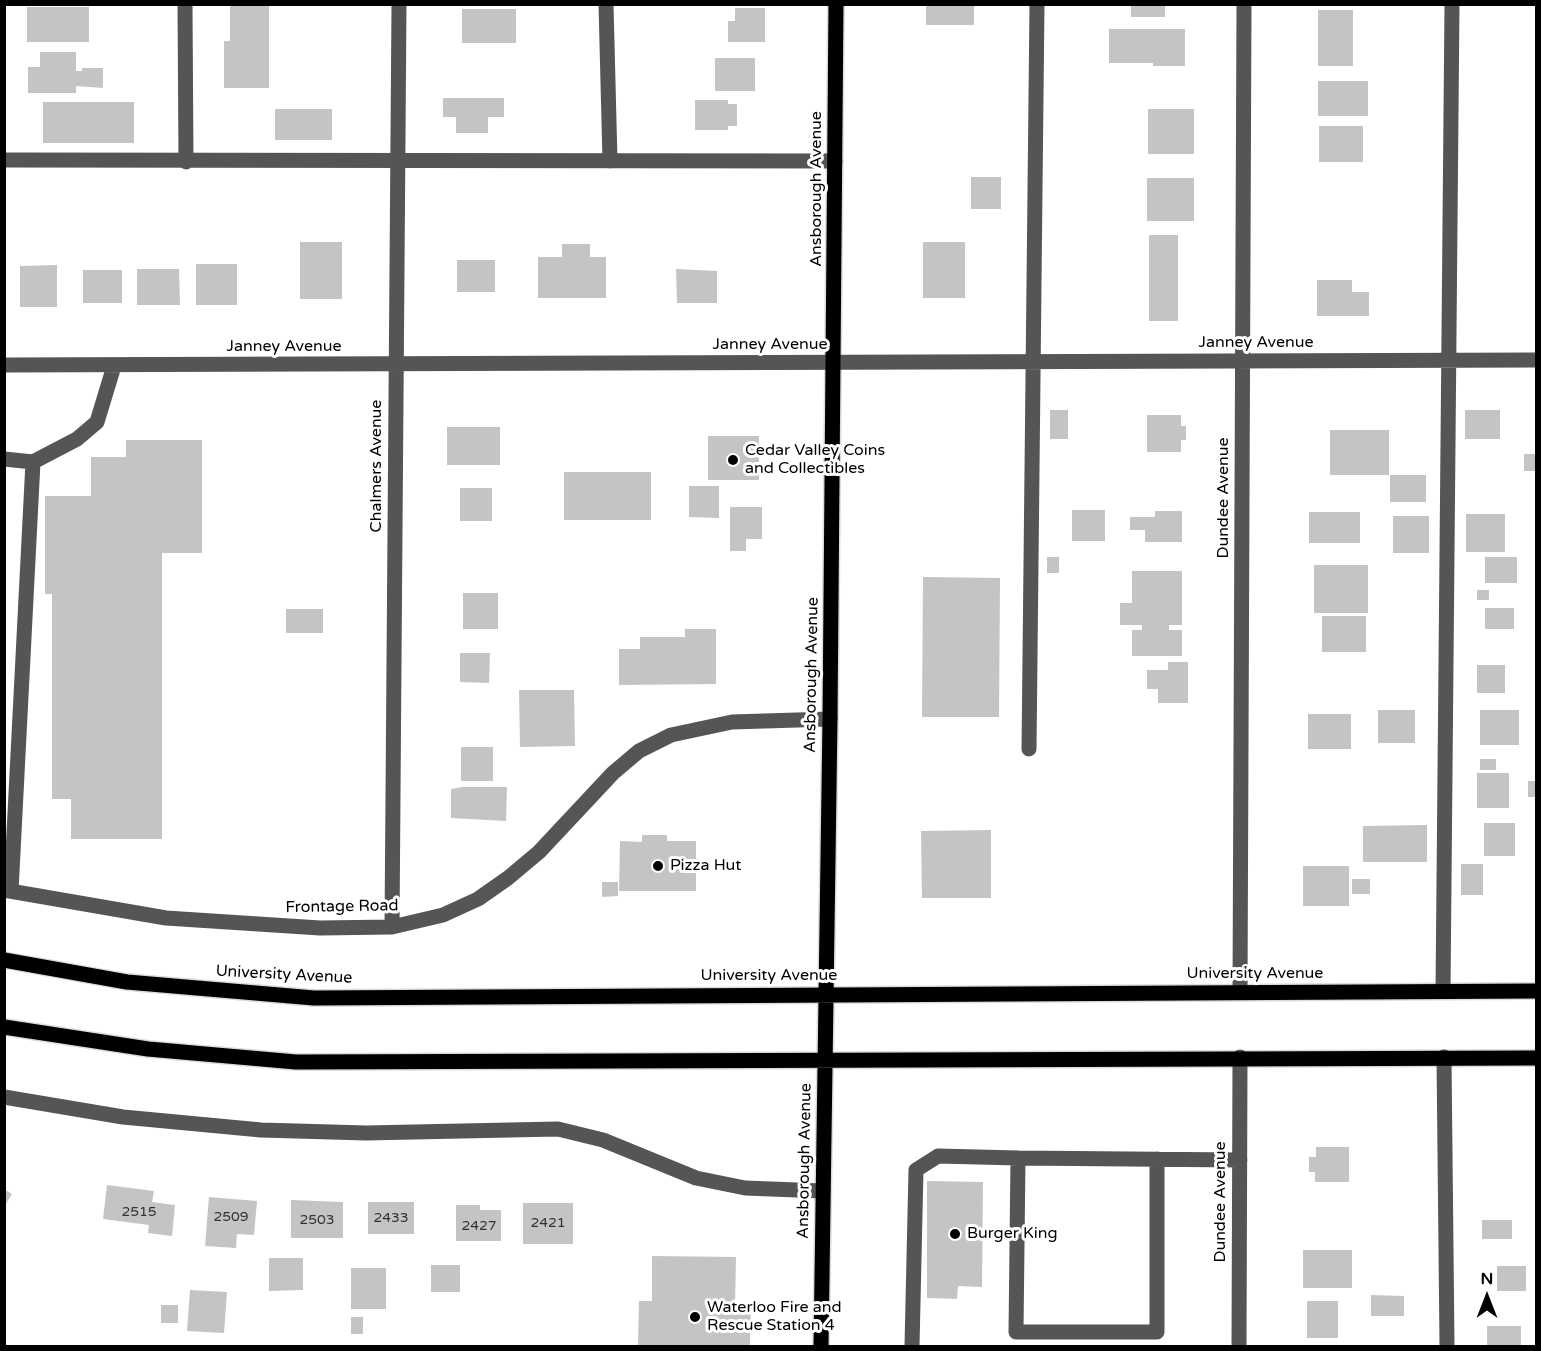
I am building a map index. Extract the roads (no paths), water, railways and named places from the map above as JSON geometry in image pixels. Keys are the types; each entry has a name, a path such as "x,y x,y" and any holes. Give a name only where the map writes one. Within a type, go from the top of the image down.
{"main road":[{"name":"Ansborough Avenue","path":"821,1347 834,363 836,4"},
{"name":"University Avenue","path":"4,960 127,982 314,998 1536,990"},
{"path":"4,1027 148,1049 296,1062 825,1061 1240,1057 1536,1058"}],"street":[{"path":"185,4 186,162"},
{"name":"Chalmers Avenue","path":"392,927 399,4"},
{"path":"606,4 610,161"},
{"path":"1029,749 1037,4"},
{"name":"Dundee Avenue","path":"1240,992 1244,4"},
{"path":"1443,991 1452,4"},
{"path":"4,160 835,161"},
{"name":"Janney Avenue","path":"4,365 1536,360"},
{"path":"4,459 33,462 77,438 97,422 114,366"},
{"path":"8,891 33,462"},
{"name":"Frontage Road","path":"8,891 166,918 230,924 320,928 392,927 443,915 478,899 508,879 539,852 605,782 639,751 671,735 732,722 830,719"},
{"name":"Dundee Avenue","path":"1239,1347 1240,1057"},
{"path":"1444,1057 1447,1347"},
{"path":"4,1097 123,1117 261,1130 366,1133 558,1129 603,1140 696,1178 745,1188 823,1191"},
{"path":"912,1347 916,1170 938,1156 1240,1160"},
{"path":"1018,1158 1016,1340 1157,1332 1157,1159"}],"place":[{"name":"Cedar Valley Coins and Collectibles","path":"733,460"},
{"name":"Pizza Hut","path":"658,866"},
{"name":"Burger King","path":"955,1234"},
{"name":"Waterloo Fire and Rescue Station 4","path":"695,1317"}]}
